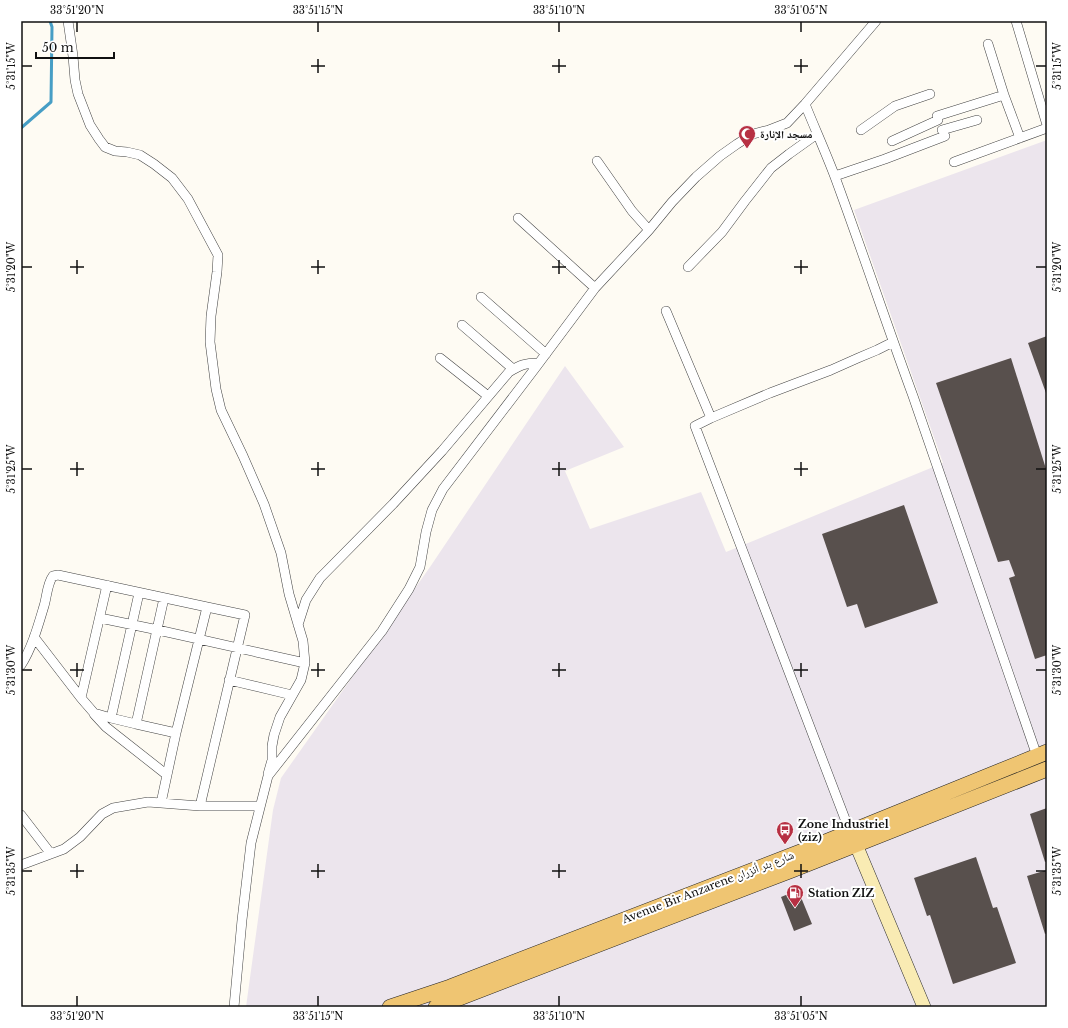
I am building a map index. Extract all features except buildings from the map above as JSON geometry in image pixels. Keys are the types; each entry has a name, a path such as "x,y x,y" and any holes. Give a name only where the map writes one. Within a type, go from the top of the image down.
{"main road":[{"name":"Avenue Bir Anzarene شارع بئر أنزران","path":"436,1007 621,936 853,838 1042,754"},
{"name":"Avenue Bir Anzarene شارع بئر أنزران","path":"390,1007 450,987 808,849 853,838 1047,769"}],"street":[{"path":"68,21 78,94 90,125 105,147 115,151 140,155 172,178 188,199 218,255 211,316 210,342 216,389 221,410 244,456 264,504 281,553 289,594 303,641 305,663 301,680 280,717 274,735 272,760 259,806 251,843 234,1007"},
{"path":"268,776 377,637 409,589 420,567 426,532 432,510 443,489 595,288 649,230 672,202 696,177 720,156 753,134 787,123 876,21"},
{"path":"954,162 1047,127 1016,21"},
{"path":"988,44 1004,95 1020,138"},
{"path":"861,130 895,106 930,94"},
{"path":"892,141 938,118 1004,95"},
{"path":"805,104 835,176 862,250 893,342 1042,754"},
{"path":"835,176 885,159 977,120"},
{"path":"688,267 722,232 771,168 818,134"},
{"path":"597,161 632,211 649,230"},
{"path":"518,218 595,288"},
{"path":"481,297 546,354"},
{"path":"666,310 711,418"},
{"path":"462,325 513,370"},
{"path":"893,342 844,364 770,392 695,426 853,838 924,1007"},
{"path":"440,358 488,396"},
{"path":"298,625 306,600 320,578 393,504 442,451 509,372 521,365 538,363"},
{"path":"21,665 26,658 34,637 50,580 53,576 58,575 245,615 200,806"},
{"path":"81,698 107,585"},
{"path":"111,718 139,593"},
{"path":"136,724 164,598"},
{"path":"161,803 176,733 207,607"},
{"path":"100,618 305,663"},
{"path":"34,637 106,728 167,775"},
{"path":"229,680 292,695"},
{"path":"94,713 176,733"},
{"path":"21,865 64,848 80,837 102,814 113,808 148,802 200,806 259,806"},
{"path":"21,814 51,854"}],"shaded area":[{"path":"1047,140 1047,1007 246,1007 273,810 281,778 430,567 565,366 624,447 565,471 590,529 701,492 726,552 943,463 854,210"}],"waterway":[{"path":"21,128 51,102 52,27 50,21"}],"place":[{"name":"مسجد الإنارة","path":"747,149"},
{"name":"Zone Industriel (ziz)","path":"785,845"},
{"name":"Station ZIZ","path":"795,908"}]}
